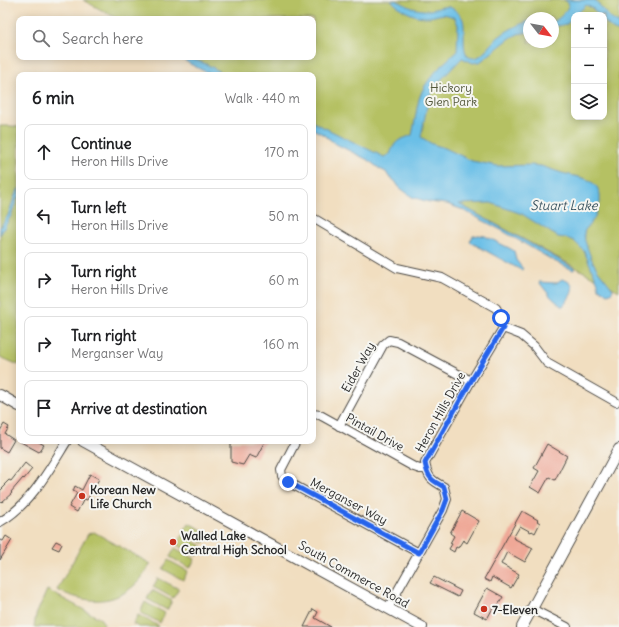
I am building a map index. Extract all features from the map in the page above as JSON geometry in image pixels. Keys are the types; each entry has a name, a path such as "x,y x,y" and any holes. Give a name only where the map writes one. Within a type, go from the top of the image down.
{"street":[{"path":"316,220 398,268 442,278 496,308 499,313 502,330 521,335 534,346 548,363 616,402"},
{"name":"Heron Hills Drive","path":"388,608 443,510 447,499 444,487 432,481 427,474 425,463 471,381 502,330"},
{"name":"Eider Way","path":"339,426 383,345 389,340 398,342 471,381"},
{"path":"0,395 16,404"},
{"name":"Pintail Drive","path":"316,414 320,415 414,467 420,469 426,468"},
{"path":"0,522 12,515 32,493 65,444"},
{"name":"South Commerce Road","path":"88,444 422,627"},
{"name":"Merganser Way","path":"294,444 281,470 282,476 288,482 419,553"},
{"path":"522,627 619,449"},
{"path":"532,609 568,627"}],"green space":[{"name":"Hickory Glen Park","path":"83,0 619,0 619,291 316,127 316,72 216,72 194,60 316,60 316,16 112,16"},
{"path":"0,126 12,126 16,127 16,364 0,357"},
{"path":"189,523 209,534 204,543 183,532"},
{"path":"94,532 151,564 140,580 129,590 110,599 89,600 68,595 57,590 88,534"},
{"path":"182,535 202,546 197,556 177,545"},
{"path":"175,548 195,559 190,568 170,557"},
{"path":"168,560 188,571 183,580 163,569"},
{"path":"158,578 179,589 173,598 153,587"},
{"path":"47,590 101,619 104,624 102,627 34,627 36,615"},
{"path":"152,590 172,601 167,610 147,599"},
{"path":"145,602 165,613 160,623 140,612"},
{"path":"138,615 159,626 139,627 133,624"}],"water":[{"name":"Stuart Lake","path":"391,0 418,9 430,10 446,7 455,10 463,20 466,53 469,57 474,58 482,55 503,33 523,24 523,33 509,39 480,62 473,63 462,58 435,86 428,101 421,137 432,144 445,148 472,161 498,166 541,166 591,181 597,187 600,194 600,202 594,219 585,230 585,241 597,269 613,290 611,293 607,294 598,287 598,283 584,251 574,241 558,237 522,214 491,203 459,204 575,269 573,270 461,209 447,204 429,202 412,197 399,187 386,172 368,160 336,144 316,131 316,123 384,157 390,154 398,141 412,135 418,103 422,92 435,72 457,51 458,25 455,18 450,16 442,14 424,17 410,14"},
{"path":"564,0 595,0 606,12 596,12 586,5 579,12 571,12 571,20 567,24 559,26 559,18 567,9 569,3"},
{"path":"607,14 619,23 619,32 612,29 607,24"},
{"path":"184,60 200,62 220,72 206,72"},
{"path":"16,193 16,202 11,216 0,235 0,228 8,215"},
{"path":"473,236 485,236 514,251 516,260 523,269 521,270 470,242"},
{"path":"562,279 571,284 572,291 566,302 563,306 561,306 550,296 539,282 556,283"}],"building":[{"path":"4,424 9,427 5,434 14,440 7,452 0,448 0,431"},
{"path":"24,444 44,445 39,452"},
{"path":"231,444 263,444 256,458 249,455 243,465 231,462"},
{"path":"547,444 567,456 555,480 549,477 540,493 530,487 539,471 534,468"},
{"path":"25,463 32,469 11,492 12,493 2,502 0,500 0,491 9,480 11,481"},
{"name":"Korean New Life Church","path":"90,474 99,479 87,500 84,499 77,512 69,507 77,493 73,491 75,486 82,490"},
{"path":"462,511 479,521 467,543 463,540 458,548 456,547 454,552 449,549 452,544 450,543 454,536 450,533"},
{"path":"522,511 538,520 537,521 540,523 535,533 520,526 513,538 533,548 525,562 507,552 501,564 519,574 511,588 492,577 490,582 484,579"},
{"path":"6,536 12,540 0,560 0,540 3,541"},
{"path":"56,541 62,544 59,550 52,547"},
{"path":"434,577 461,591 458,597 430,583"},
{"path":"487,588 503,597 497,607 494,606 487,619 474,612"},
{"path":"313,609 318,612 315,618 331,627 304,627"}],"place":[{"name":"Korean New Life Church","path":"82,496"},
{"name":"Walled Lake Central High School","path":"173,542"},
{"name":"7-Eleven","path":"484,609"}],"route":[{"path":"288,482 419,553 443,510 447,499 444,487 432,481 427,474 425,463 503,328 501,318"}]}
